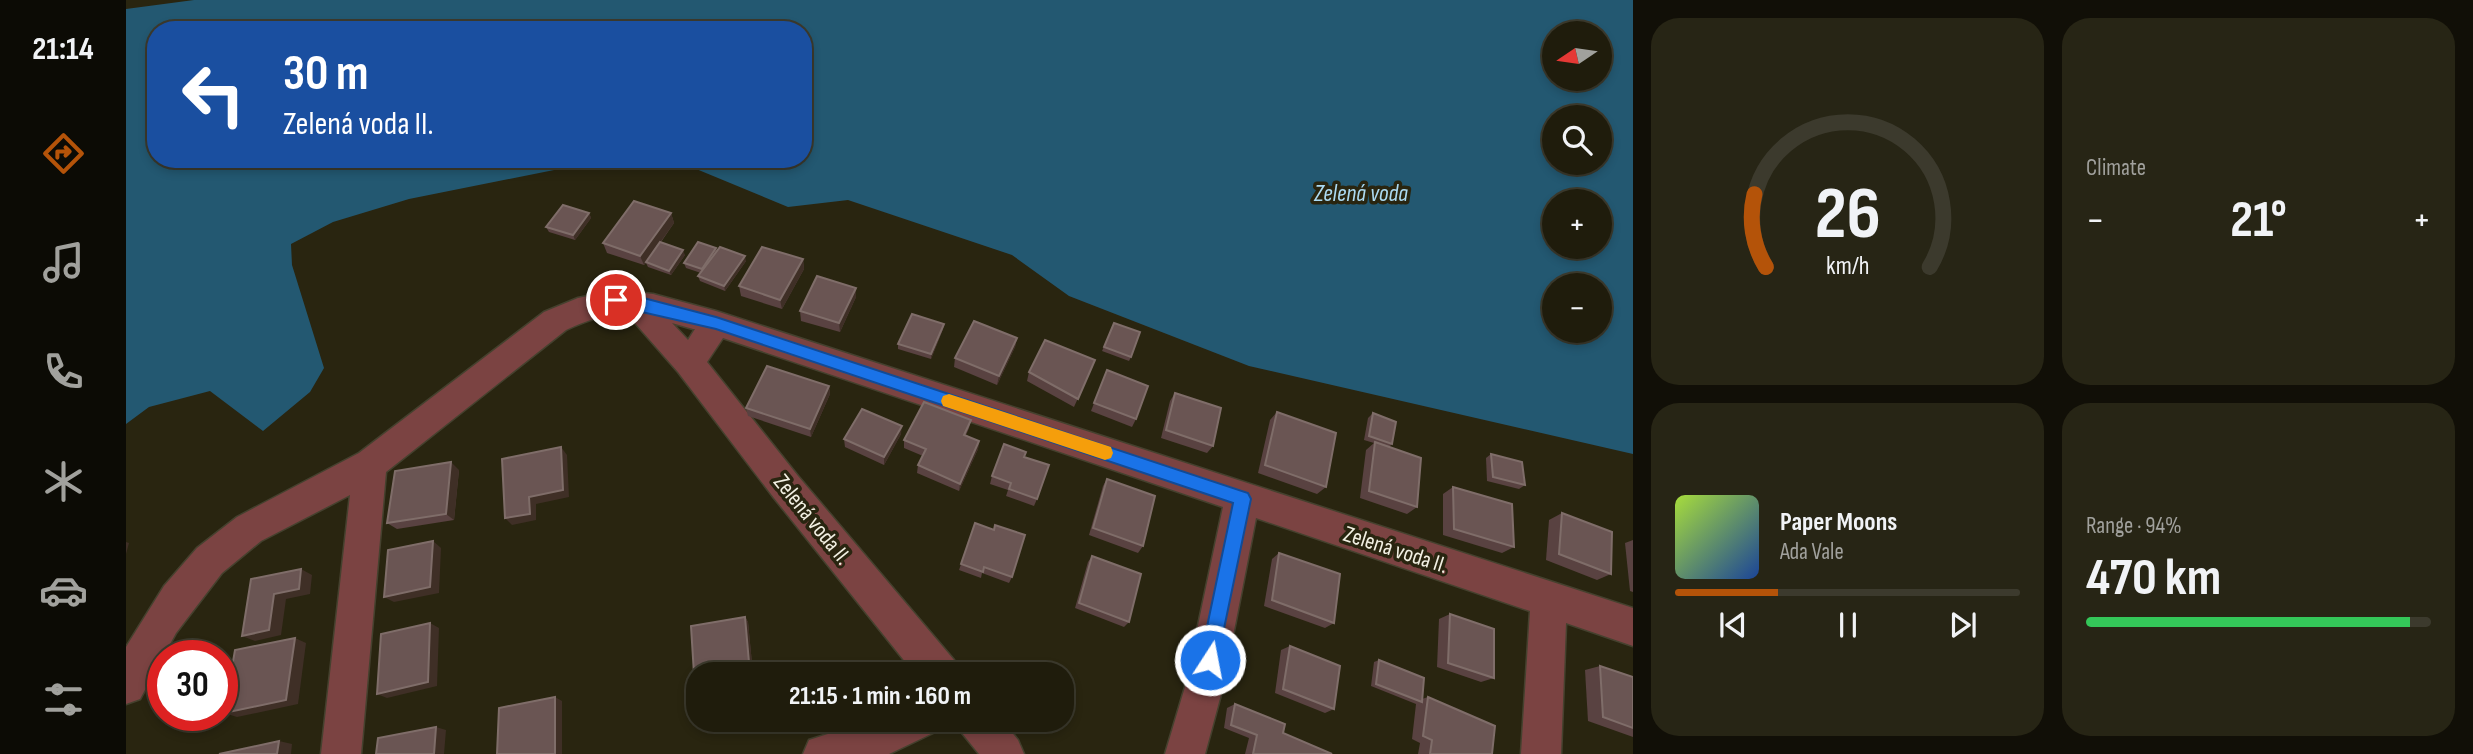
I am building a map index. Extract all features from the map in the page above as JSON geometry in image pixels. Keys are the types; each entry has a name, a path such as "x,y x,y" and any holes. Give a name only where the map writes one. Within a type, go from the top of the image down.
{"street":[{"name":"Zelená voda II.","path":"126,685 192,578 218,552 249,530 370,465 555,321 596,303 616,300 716,323 1633,627"},
{"name":"Zelená voda II.","path":"636,303 688,363 930,662"},
{"path":"688,363 716,323"},
{"path":"341,754 370,465"},
{"path":"1185,754 1204,687 1242,499"},
{"path":"1541,754 1549,599"},
{"path":"823,754 877,739 892,732"},
{"path":"986,732 1003,754"}],"water":[{"name":"Zelená voda","path":"194,0 1633,0 1633,454 1249,366 1069,296 1012,255 848,200 788,207 694,168 812,168 812,21 147,21 147,168 564,168 409,199 333,222 291,244 292,265 324,368 310,392 263,431 210,391 149,407 126,424 126,9"}],"building":[{"path":"634,201 671,213 640,256 603,243"},
{"path":"563,205 589,213 573,235 546,227"},
{"path":"660,242 683,250 669,271 646,262"},
{"path":"698,242 716,248 702,269 684,263"},
{"path":"720,247 745,256 724,286 698,276"},
{"path":"762,247 803,259 780,300 739,286"},
{"path":"817,276 856,288 839,323 800,311"},
{"path":"912,314 944,324 931,354 898,344"},
{"path":"974,321 1017,338 999,376 955,358"},
{"path":"1114,323 1140,332 1131,357 1104,347"},
{"path":"1045,340 1095,360 1078,399 1029,372"},
{"path":"767,366 829,386 810,429 746,408"},
{"path":"1107,370 1148,386 1136,419 1094,403"},
{"path":"1175,393 1221,408 1213,446 1166,430"},
{"path":"924,402 971,420 964,435 979,441 960,484 918,465 926,449 904,440"},
{"path":"862,409 902,426 884,457 844,439"},
{"path":"1277,412 1336,433 1326,487 1265,465"},
{"path":"1373,413 1396,422 1392,444 1369,436"},
{"path":"1375,442 1421,458 1417,507 1369,491"},
{"path":"1004,444 1026,452 1024,457 1049,465 1037,499 1009,489 1011,483 992,476"},
{"path":"561,447 563,490 529,497 530,514 505,518 502,459"},
{"path":"1491,454 1522,462 1525,485 1493,477"},
{"path":"451,462 446,514 387,523 395,471"},
{"path":"1107,479 1155,496 1143,546 1093,528"},
{"path":"1453,487 1512,504 1514,547 1454,529"},
{"path":"1562,513 1612,532 1611,574 1559,554"},
{"path":"975,523 994,530 995,525 1025,535 1012,577 984,567 983,572 961,564"},
{"path":"433,541 430,587 384,597 388,550"},
{"path":"1279,553 1340,574 1334,623 1272,600"},
{"path":"1092,556 1141,574 1129,622 1079,603"},
{"path":"301,569 299,589 274,594 269,630 242,636 251,579"},
{"path":"1450,614 1494,629 1494,678 1448,663"},
{"path":"745,617 749,662 693,662 691,626"},
{"path":"430,623 428,682 377,694 381,634"},
{"path":"295,638 286,700 238,710 238,649"},
{"path":"1290,646 1340,666 1334,709 1283,689"},
{"path":"1379,660 1424,678 1422,702 1376,684"},
{"path":"1600,666 1633,677 1633,728 1603,717"},
{"path":"555,697 555,754 497,754 499,708"},
{"path":"1428,697 1495,726 1492,754 1430,754 1432,740 1423,736"},
{"path":"1235,704 1285,724 1283,733 1332,754 1253,754 1257,735 1231,725"},
{"path":"436,727 434,754 376,754 378,738"},
{"path":"279,741 277,754 219,754"}],"slow traffic":[{"path":"949,401 1105,453"}],"route":[{"path":"616,300 716,323 1242,499 1210,660"}]}
